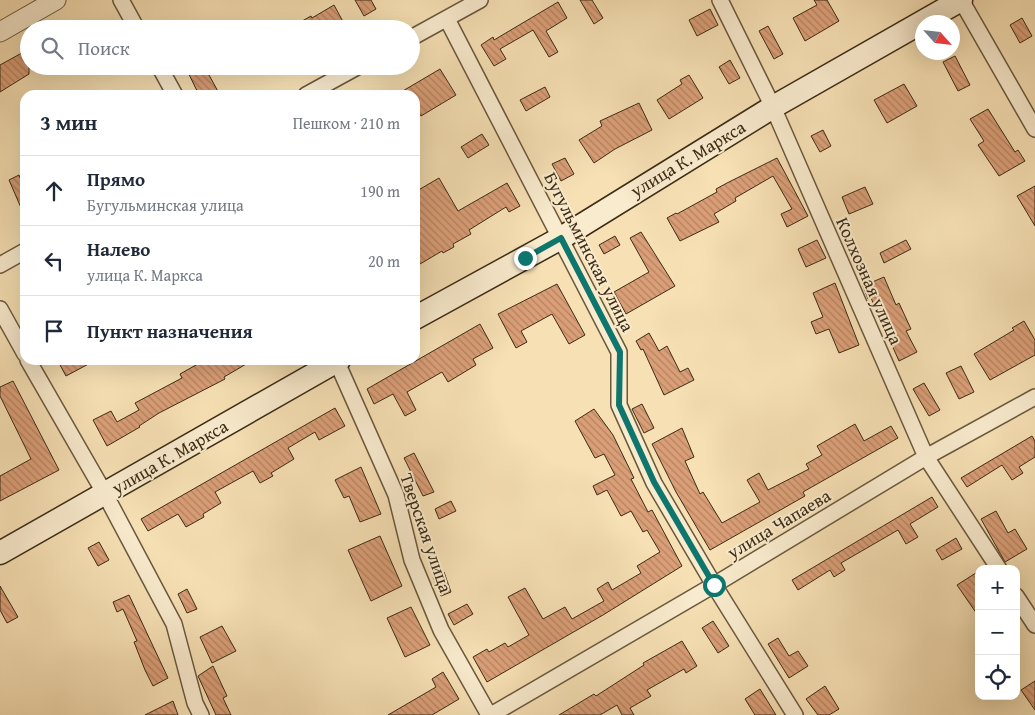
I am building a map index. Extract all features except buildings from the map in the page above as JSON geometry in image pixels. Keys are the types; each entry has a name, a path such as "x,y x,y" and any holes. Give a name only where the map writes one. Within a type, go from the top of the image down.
{"main road":[{"name":"улица К. Маркса","path":"420,315 561,238 773,108 961,0"},
{"name":"улица К. Маркса","path":"0,553 330,365"}],"street":[{"path":"21,20 56,0"},
{"path":"121,0 132,20"},
{"path":"420,33 480,0"},
{"name":"Колхозная улица","path":"720,0 773,108 926,457 995,565"},
{"path":"961,0 1035,129"},
{"name":"Бугульминская улица","path":"447,18 620,352 619,405 654,482 714,585 795,715"},
{"path":"0,32 20,21"},
{"path":"164,75 172,90"},
{"path":"315,90 343,75"},
{"path":"0,265 20,254"},
{"path":"0,309 20,345"},
{"path":"31,365 105,494 174,624 195,703 201,715"},
{"name":"Тверская улица","path":"339,365 396,495 412,560 441,630 490,715"},
{"name":"улица Чапаева","path":"490,715 714,585 926,457 1035,397"},
{"path":"1020,602 1035,625"}],"route":[{"path":"525,258 561,238 620,352 619,405 654,482 714,585"}]}
